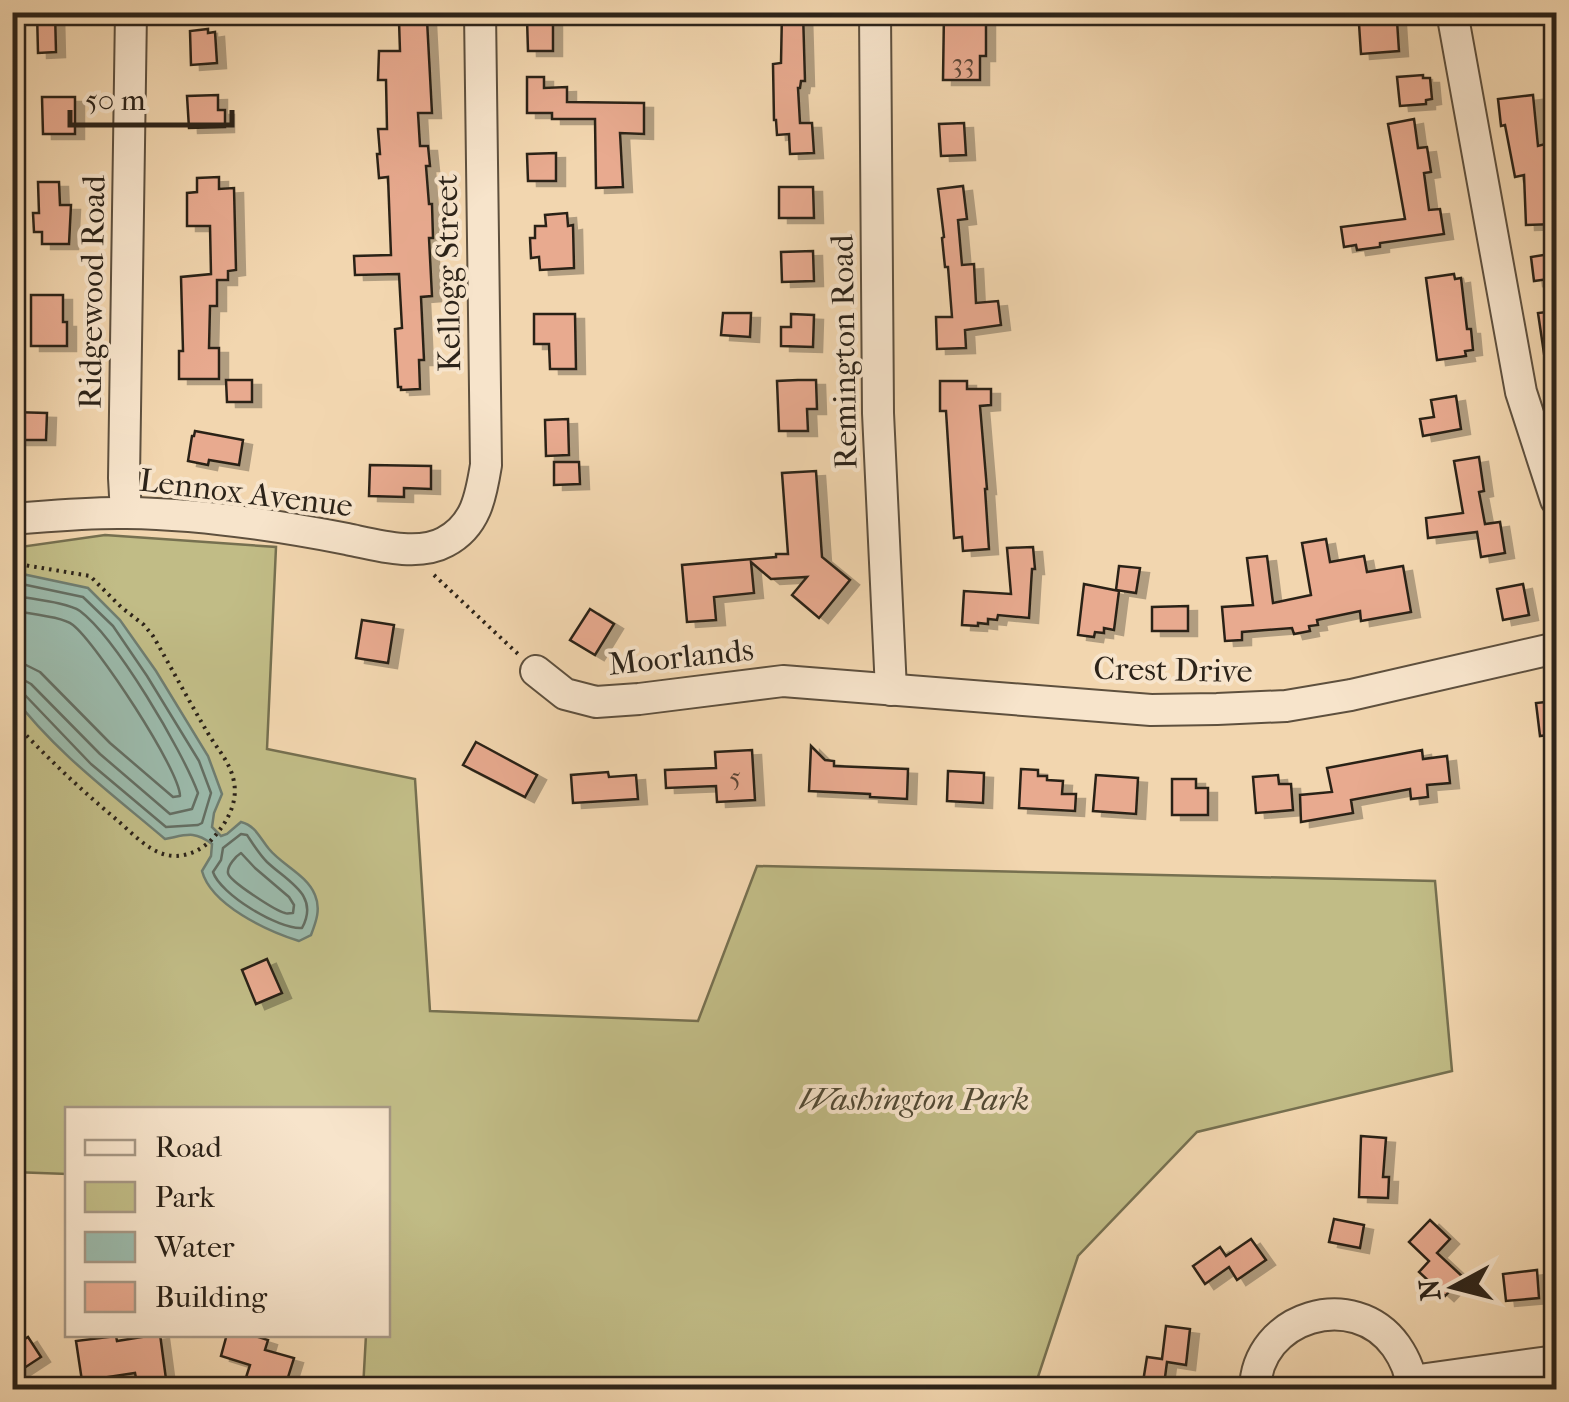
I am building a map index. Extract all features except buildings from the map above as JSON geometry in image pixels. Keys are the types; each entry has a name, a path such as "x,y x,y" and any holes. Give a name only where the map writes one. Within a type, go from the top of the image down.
{"street":[{"name":"Ridgewood Road","path":"126,513 131,12"},
{"name":"Kellogg Street","path":"466,528 480,500 486,465 480,12"},
{"name":"Remington Road","path":"875,12 878,413 891,690"},
{"path":"1452,12 1521,392 1556,500"},
{"name":"Lennox Avenue","path":"12,519 126,513 224,520 415,549 442,544 466,528"},
{"name":"Crest Drive","path":"783,681 1151,710 1286,706 1556,648"},
{"name":"Moorlands","path":"536,670 566,694 596,702 783,681"},
{"path":"1255,1390 1264,1356 1278,1336 1298,1322 1322,1314 1347,1314 1370,1322 1390,1338 1404,1358 1411,1385 1556,1361"}],"path":[{"path":"12,563 90,576 144,625 226,761 234,779 231,811 206,847 177,856 166,855 134,835 96,802 12,720"},
{"path":"440,580 536,670"}],"green space":[{"name":"Washington Park","path":"105,535 276,547 267,749 415,779 430,1011 698,1021 757,866 1435,881 1452,1071 1197,1132 1078,1256 1034,1389 363,1389 366,1337 390,1337 390,1107 65,1107 65,1174 13,1172 13,548"}],"water":[{"path":"13,572 88,588 120,620 208,756 222,794 212,827 221,836 241,822 250,826 274,855 306,882 318,905 311,935 299,941 286,937 228,905 216,895 202,871 211,856 212,844 195,835 165,839 84,771 29,716 13,696"}]}
